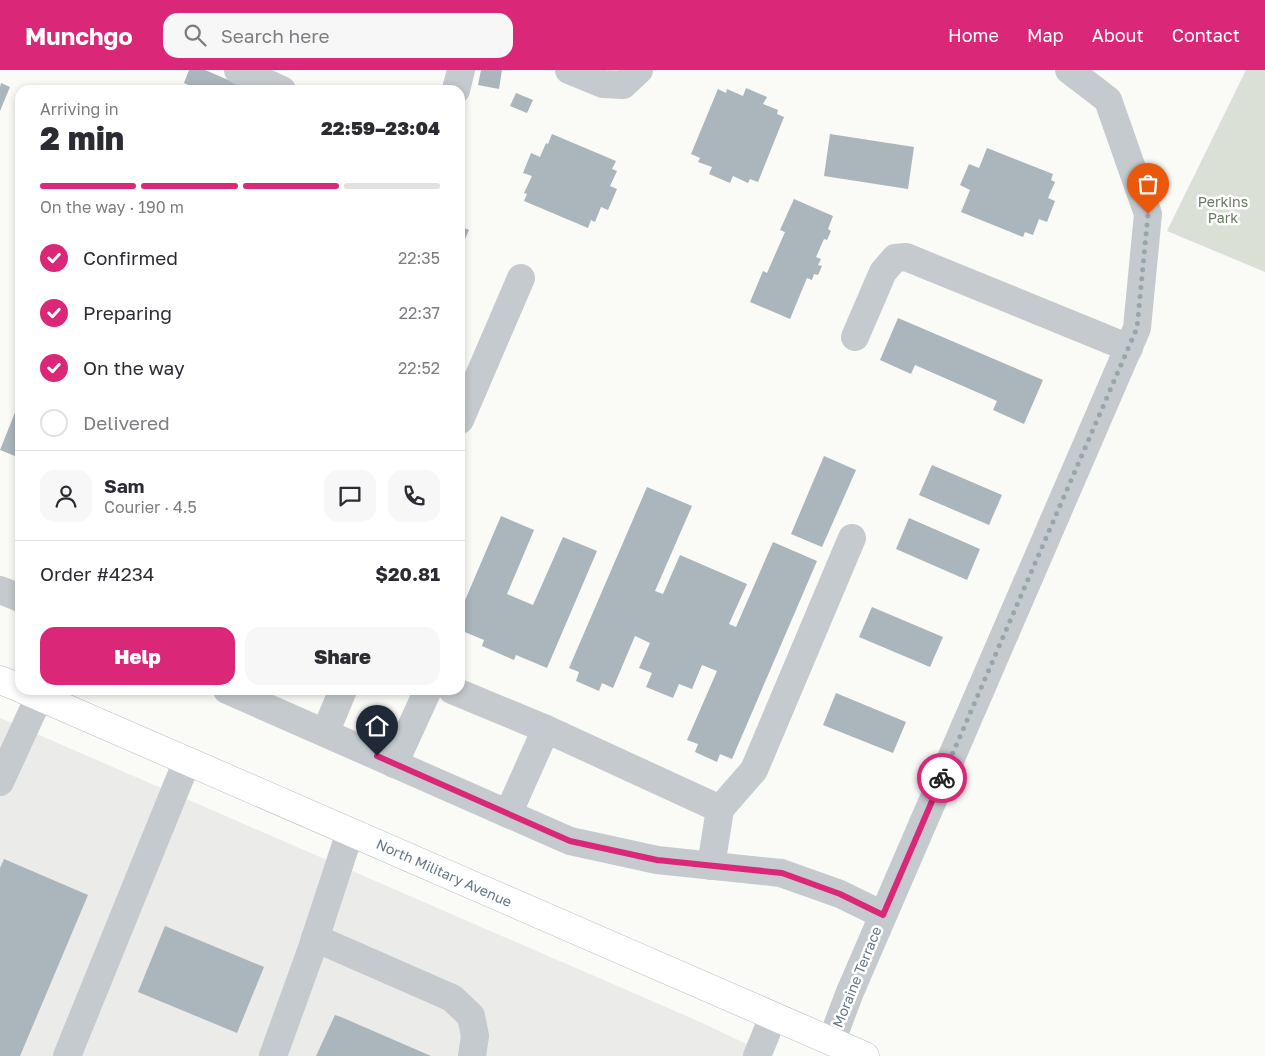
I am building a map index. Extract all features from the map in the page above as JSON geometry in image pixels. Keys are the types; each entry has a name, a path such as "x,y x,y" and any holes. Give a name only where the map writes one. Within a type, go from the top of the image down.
{"main road":[{"name":"North Military Avenue","path":"0,680 15,686"},
{"name":"North Military Avenue","path":"35,695 865,1056"}],"street":[{"path":"238,70 271,85"},
{"path":"457,85 461,70"},
{"path":"569,70 603,84 623,85 639,70"},
{"name":"Moraine Terrace","path":"831,1042 883,915 1137,328 1148,214 1108,100 1069,70"},
{"path":"854,337 883,272 895,258 906,257 1128,348"},
{"path":"465,408 521,278"},
{"path":"711,866 720,809 754,770 852,538"},
{"path":"0,782 27,695"},
{"path":"325,733 341,695"},
{"path":"394,764 426,695"},
{"path":"464,695 546,729 720,809"},
{"path":"259,696 325,733 570,841 657,860 782,873 840,894 883,915"},
{"path":"508,814 546,729"},
{"path":"67,1056 187,761"},
{"path":"273,1056 350,832"},
{"path":"315,938 452,998 471,1016 475,1036 472,1056"},
{"path":"757,1056 773,1017"}],"shaded area":[{"path":"0,718 698,1021 772,1056 0,1056"}],"green space":[{"name":"Perkins Park","path":"1246,70 1265,70 1265,272 1167,231"}],"building":[{"path":"189,70 205,70 240,85 189,85 184,83"},
{"path":"481,70 502,70 499,89 478,85"},
{"path":"1,83 10,87 0,111 0,87"},
{"path":"746,88 767,97 763,104 778,110 777,114 784,117 758,182 750,179 748,183 733,176 730,183 709,174 712,167 698,162 700,158 691,154 718,89 726,93 727,89 743,96"},
{"path":"516,93 533,100 527,113 510,106"},
{"path":"552,134 616,161 612,169 617,171 610,186 617,189 608,210 601,207 595,222 591,220 588,228 524,201 527,194 524,193 532,176 523,173 531,153 540,157"},
{"path":"830,134 914,147 908,189 824,176"},
{"path":"987,148 1053,174 1051,180 1055,182 1048,198 1055,201 1047,222 1039,219 1033,235 1025,232 1023,237 961,212 970,190 960,185 969,164 979,168"},
{"path":"794,199 833,216 828,229 831,231 827,240 824,239 816,257 821,259 818,265 822,266 818,275 814,274 812,280 807,278 790,319 750,302 763,271 767,273 785,232 780,230"},
{"path":"465,228 469,230 465,239"},
{"path":"898,318 1043,380 1024,424 993,410 997,401 915,365 911,374 880,360"},
{"path":"15,412 15,456 0,450"},
{"path":"824,456 856,470 822,547 791,534"},
{"path":"932,465 1002,495 989,525 919,495"},
{"path":"647,487 692,506 655,591 663,594 680,555 747,584 729,624 736,627 773,542 817,561 732,759 720,754 717,762 695,752 698,744 687,740 717,671 702,665 692,689 679,684 673,698 646,687 652,673 639,668 650,643 635,636 613,688 602,683 599,691 576,681 579,672 569,668"},
{"path":"501,516 534,530 507,594 533,605 563,537 597,551 547,668 516,655 514,660 482,646 484,640 465,632 465,600"},
{"path":"909,518 980,549 967,580 896,549"},
{"path":"872,607 943,637 930,667 859,637"},
{"path":"836,693 906,722 893,753 823,725"},
{"path":"4,859 88,895 20,1056 0,1056 0,868"},
{"path":"165,926 264,967 237,1033 138,992"},
{"path":"335,1015 341,1017 431,1056 316,1056"}],"way so far":[{"path":"942,778 1137,328 1148,214"}],"route":[{"path":"377,756 570,841 657,860 782,873 840,894 883,915 942,778"}]}
